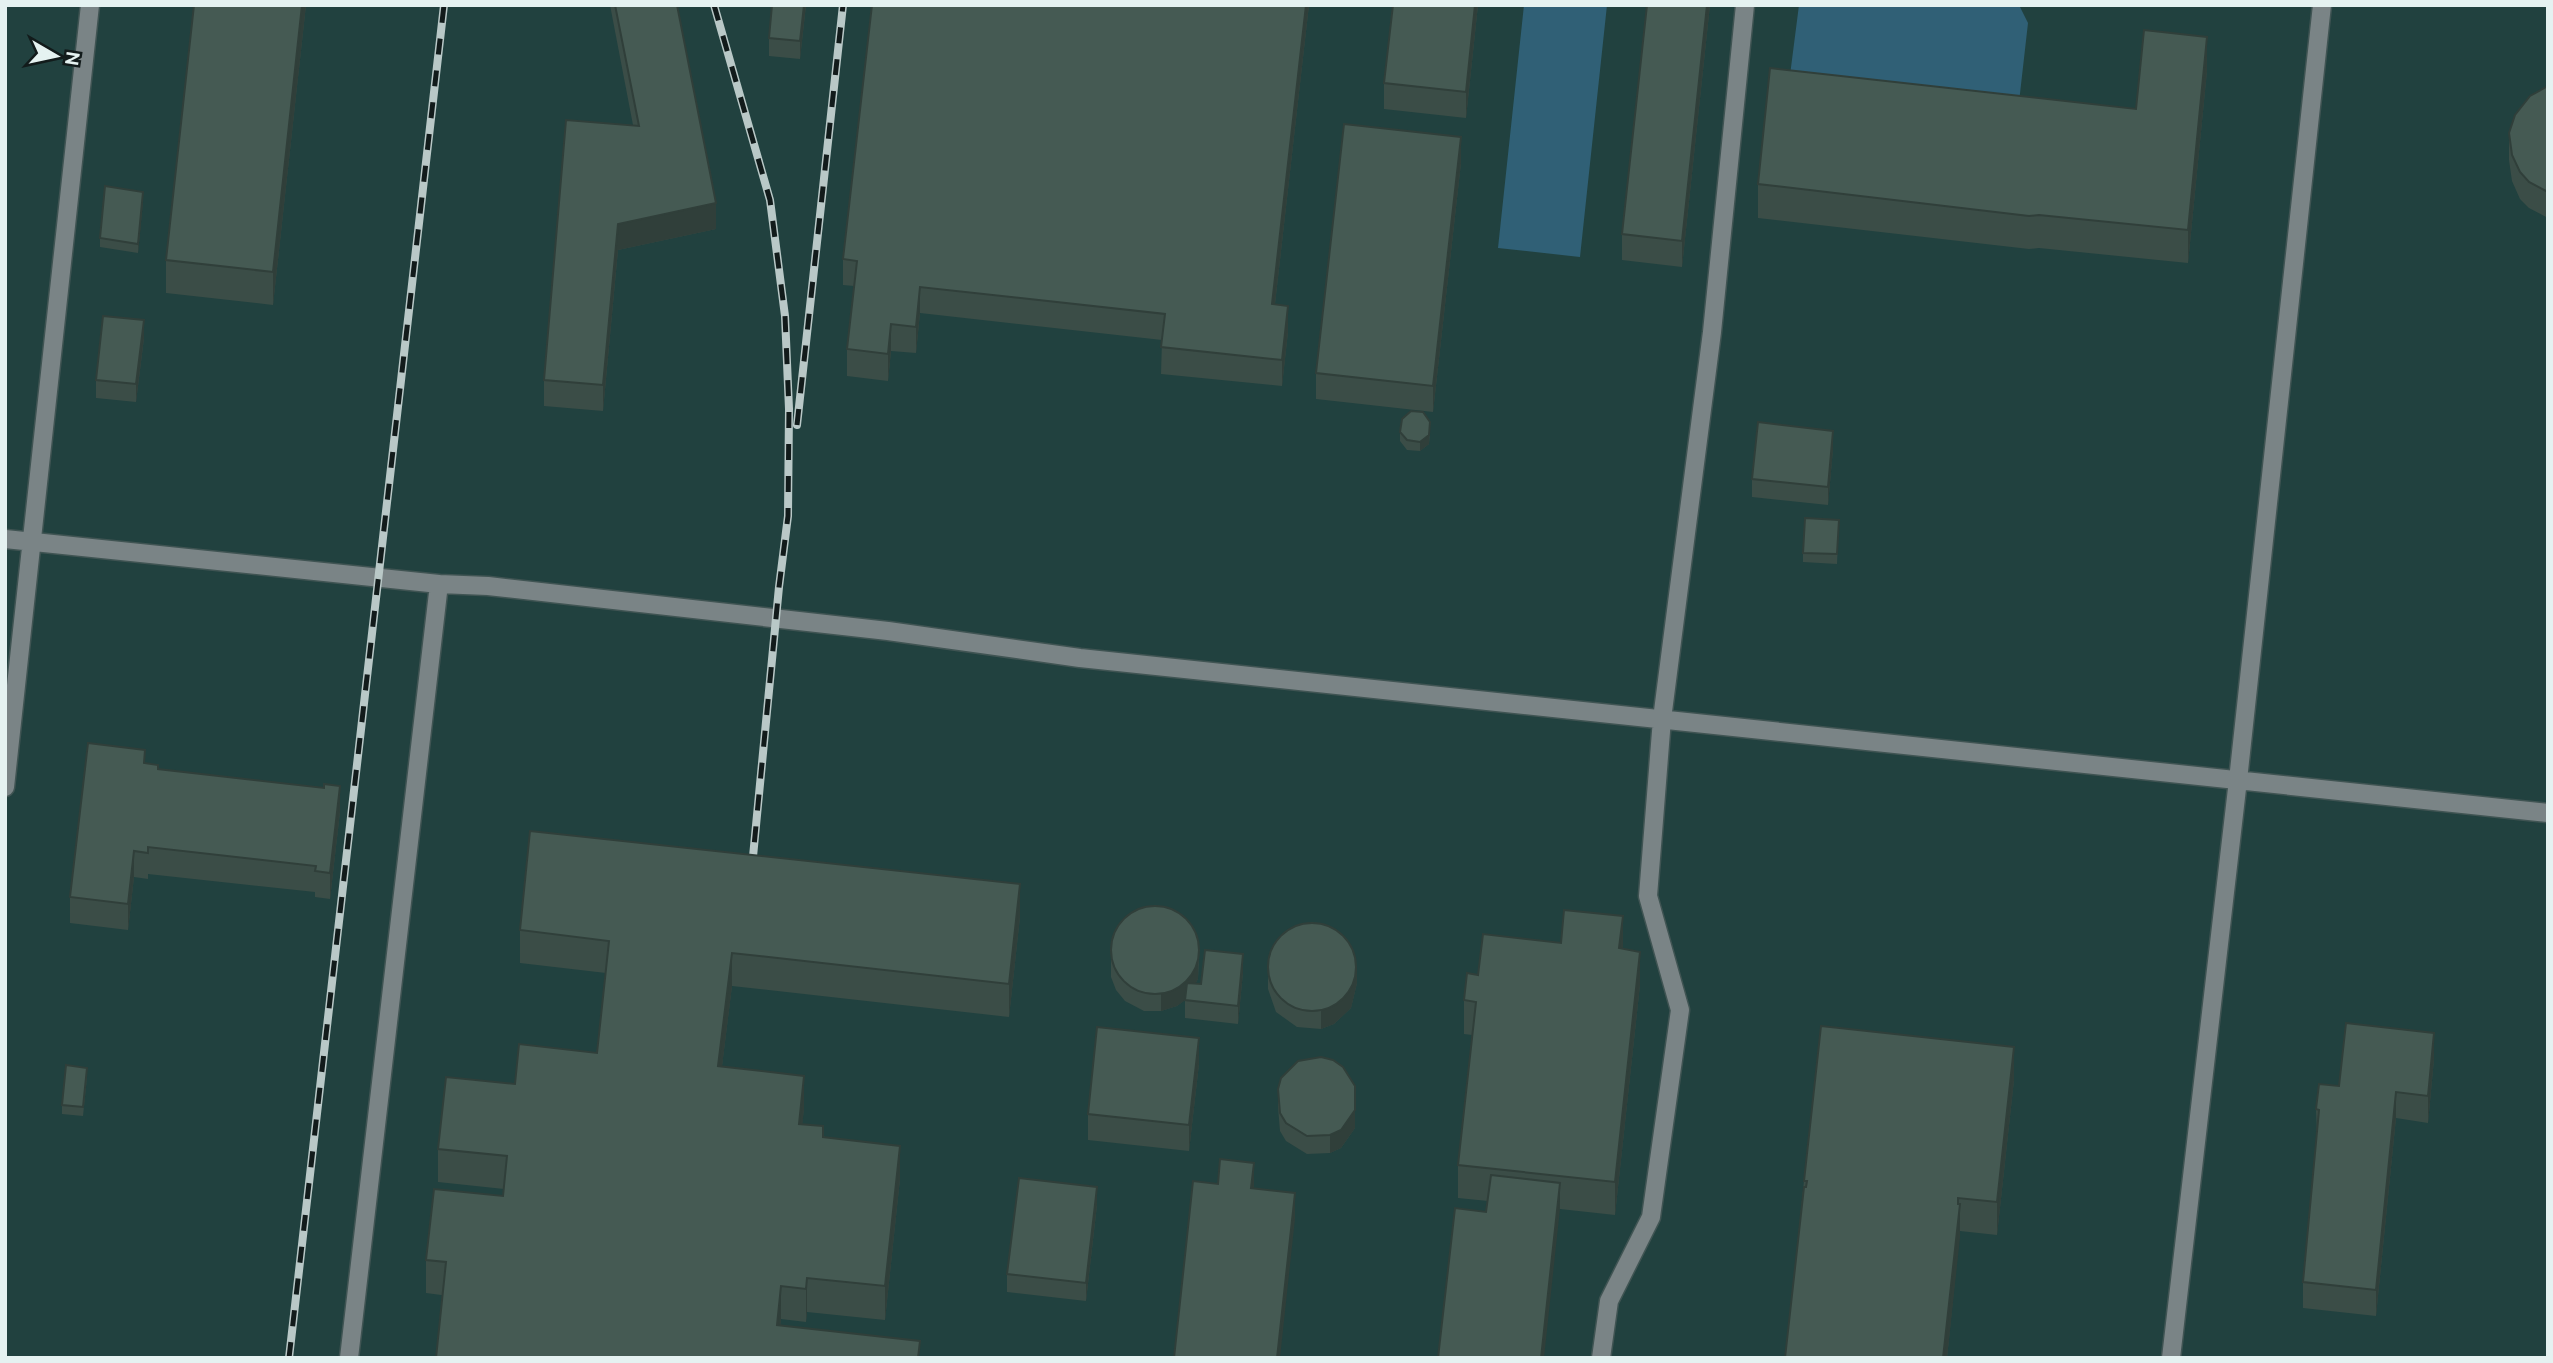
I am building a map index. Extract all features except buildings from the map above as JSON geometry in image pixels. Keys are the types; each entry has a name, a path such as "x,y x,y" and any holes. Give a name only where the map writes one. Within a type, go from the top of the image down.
{"lane":[{"path":"5,788 90,5"},
{"path":"1601,1358 1609,1301 1651,1217 1680,1010 1648,896 1662,719 1712,332 1745,5"},
{"path":"2171,1358 2238,780 2322,5"},
{"path":"5,539 439,584 488,586 839,625 1080,658 2548,813"},
{"path":"349,1358 439,584"}],"shaded area":[{"path":"5,5 2548,5 2548,1358 5,1358"},
{"path":"1524,5 1607,5 1580,257 1498,248"},
{"path":"1799,5 2019,5 2028,23 2018,111 1789,83"}],"railway":[{"path":"289,1358 444,5"},
{"path":"714,5 770,200 785,316 789,409 788,516 752,867"},
{"path":"797,425 843,5"}]}
